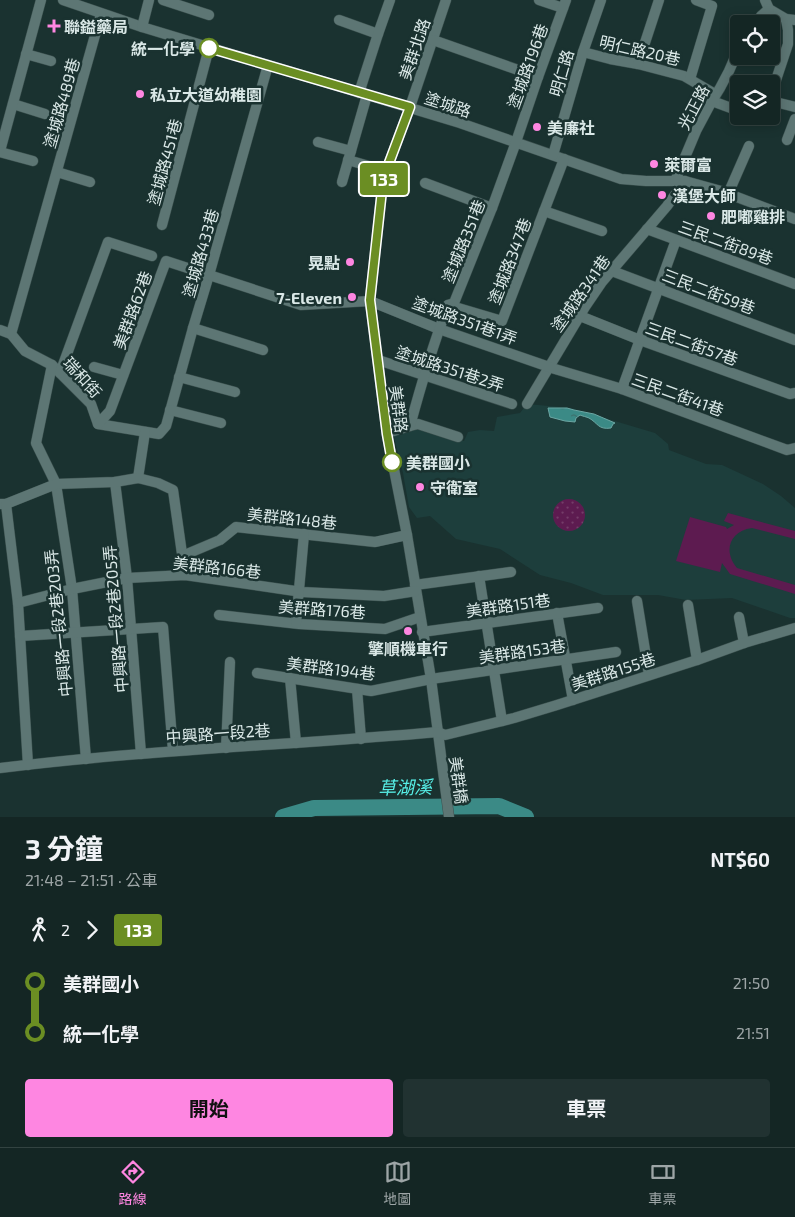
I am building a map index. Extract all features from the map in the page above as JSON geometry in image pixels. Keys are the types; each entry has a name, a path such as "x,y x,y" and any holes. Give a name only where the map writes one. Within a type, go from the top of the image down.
{"street":[{"path":"33,162 0,152 42,0"},
{"name":"塗城路","path":"64,0 101,14 209,48 410,107 621,179 680,181 728,194 795,219"},
{"path":"142,27 149,0"},
{"path":"163,0 209,15"},
{"path":"342,182 350,156 378,34 390,0"},
{"name":"美群北路","path":"410,107 446,0"},
{"path":"539,0 565,4"},
{"name":"明仁路","path":"553,156 583,52 601,0"},
{"path":"638,64 659,0"},
{"path":"690,78 712,6 696,0"},
{"name":"塗城路196巷","path":"516,142 565,4"},
{"path":"761,15 767,4 791,19 788,30 788,44 778,75"},
{"name":"塗城路489巷","path":"11,334 101,14"},
{"path":"339,20 378,34"},
{"path":"432,40 538,77"},
{"name":"塗城路451巷","path":"162,225 209,48"},
{"name":"明仁路20巷","path":"583,52 690,78 714,97 730,106"},
{"path":"26,54 51,61"},
{"name":"塗城路433巷","path":"145,432 159,434 166,426 268,65"},
{"name":"光正路","path":"680,181 696,131 732,65"},
{"path":"12,104 45,114"},
{"path":"780,104 795,107"},
{"name":"美群路","path":"410,107 386,171 382,190 370,300 387,432 407,535 440,746"},
{"path":"787,140 795,119"},
{"path":"318,142 386,171"},
{"name":"塗城路351巷","path":"410,426 439,329 448,306 454,303 516,142"},
{"path":"728,194 749,146"},
{"name":"塗城路347巷","path":"448,306 502,321 564,159"},
{"path":"57,172 90,182"},
{"name":"塗城路341巷","path":"527,404 602,282 667,206 680,181"},
{"path":"425,183 492,208"},
{"path":"544,211 602,231"},
{"name":"三民二街89巷","path":"648,229 795,284"},
{"path":"622,389 676,240"},
{"path":"60,373 108,242 152,256"},
{"name":"美群路62巷","path":"98,424 110,410 166,261 301,305 370,300"},
{"name":"三民二街59巷","path":"612,271 795,340"},
{"name":"塗城路351巷1弄","path":"370,300 439,329 550,367"},
{"name":"三民二街57巷","path":"580,316 640,340 790,394 795,393"},
{"path":"193,328 263,350"},
{"name":"瑞和街","path":"0,330 11,334 26,351 52,365 90,404 98,424 145,432"},
{"name":"塗城路351巷2弄","path":"378,360 512,404"},
{"name":"中興路一段2巷203弄","path":"52,365 36,443 56,484 72,589 86,759"},
{"path":"94,367 123,375"},
{"name":"三民二街41巷","path":"550,367 622,389 787,450 795,448"},
{"path":"179,377 235,392"},
{"path":"170,410 221,423"},
{"path":"387,432 418,424 458,437"},
{"path":"138,478 145,432"},
{"path":"28,765 18,603 3,504 56,484 115,482 138,478 158,482 173,490 185,575"},
{"name":"中興路一段2巷205弄","path":"115,482 128,578 141,754"},
{"name":"美群路148巷","path":"182,556 220,540 236,527 376,542 407,535"},
{"path":"296,623 304,534"},
{"name":"美群路166巷","path":"18,603 72,589 128,578 185,575 299,591 384,596 478,576 511,572"},
{"path":"478,576 502,721"},
{"path":"637,601 650,675"},
{"path":"688,605 697,660"},
{"name":"美群路151巷","path":"422,632 598,608"},
{"path":"557,613 573,700"},
{"name":"美群路176巷","path":"219,614 296,623 385,629 420,617"},
{"path":"739,617 744,643"},
{"path":"20,636 163,627 173,751"},
{"name":"美群路155巷","path":"438,732 445,735 502,721 795,628"},
{"name":"美群路153巷","path":"431,680 616,652"},
{"path":"226,748 230,662"},
{"name":"美群路194巷","path":"257,673 371,691 431,680"},
{"path":"290,678 296,743"},
{"path":"356,689 361,739"},
{"name":"中興路一段2巷","path":"0,768 173,751 438,732"},
{"name":"美群橋","path":"440,746 449,817"}],"shaded area":[{"name":"美群國小","path":"527,404 571,408 655,433 668,444 669,450 706,464 722,465 763,484 781,496 795,508 795,618 790,618 732,598 686,600 658,595 603,595 571,583 540,575 500,549 456,539 430,516 417,518 409,507 393,433 416,427 464,441 468,432 480,430 494,431 497,417 520,413"},
{"path":"569,499 581,503 585,515 581,527 569,531 557,527 553,515 557,503"},
{"path":"728,513 795,531 795,539 752,528 744,530 733,538 730,555 737,568 795,585 795,594 730,574 722,563 720,572 676,561 690,517 726,527 727,529 734,525 724,521"}],"water":[{"path":"548,408 567,408 594,414 615,423 611,428 603,428 589,418 580,415 576,418 575,422 565,421 550,417"}],"waterway":[{"name":"草湖溪","path":"283,817 314,808 499,806 526,817"}],"bus line":[{"name":"133","path":"209,48 410,107 386,171 382,190 370,300 392,462"}],"place":[{"name":"聯鎰藥局","path":"54,26"},
{"name":"統一化學","path":"209,48"},
{"name":"私立大道幼稚園","path":"140,94"},
{"name":"美廉社","path":"537,127"},
{"name":"萊爾富","path":"654,164"},
{"name":"漢堡大師","path":"662,195"},
{"name":"肥嘟雞排","path":"711,216"},
{"name":"晃點","path":"350,262"},
{"name":"7-Eleven","path":"352,297"},
{"name":"美群國小","path":"392,462"},
{"name":"守衛室","path":"420,487"},
{"name":"擎順機車行","path":"408,631"}]}
